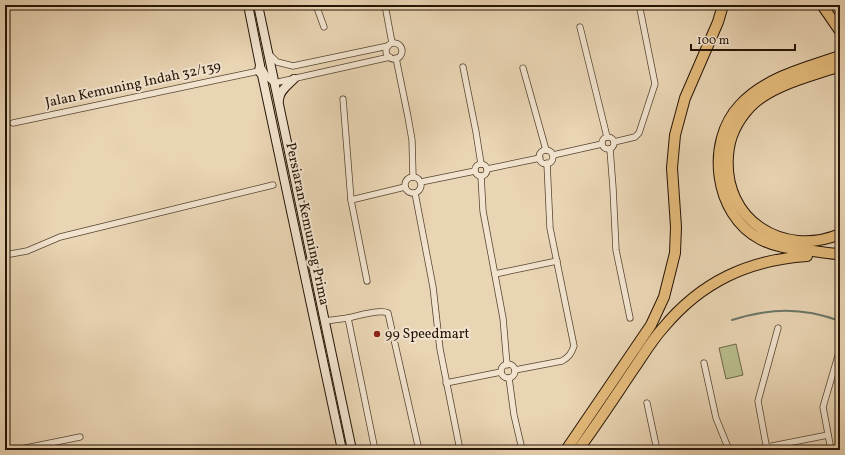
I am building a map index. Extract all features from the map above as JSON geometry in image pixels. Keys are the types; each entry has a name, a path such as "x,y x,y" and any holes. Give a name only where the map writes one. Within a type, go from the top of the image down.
{"highway":[{"path":"566,450 651,325 668,286 675,253 676,227 672,168 675,135 684,98 718,22 723,5"},
{"path":"822,5 838,27 840,38"},
{"path":"838,254 794,250 759,239 745,228 729,206 722,187 718,166 723,137 730,119 739,105 753,93 787,80 840,56"},
{"path":"840,66 787,80 759,99 742,116 736,126 730,142 728,161 731,188 739,206 751,221 765,232 773,236 789,240 814,241 840,234"},
{"path":"578,450 661,329 689,300 721,279 736,271 754,265 785,258 838,254"}],"street":[{"name":"Persiaran Kemuning Prima","path":"248,5 260,68 342,450"},
{"name":"Persiaran Kemuning Prima","path":"258,5 352,450"},
{"path":"316,5 324,27"},
{"path":"385,5 390,44 387,51 390,57"},
{"path":"614,142 635,137 638,133 656,84 640,9"},
{"path":"580,27 607,137"},
{"path":"260,68 274,83 390,57 396,58 401,54 402,49 399,45 390,44 292,66 272,59 266,42"},
{"path":"396,58 412,140 413,177"},
{"path":"462,67 476,132 481,164"},
{"name":"Jalan Kemuning Indah 32/139","path":"13,123 260,68"},
{"path":"523,68 546,150 550,151 553,155"},
{"path":"280,107 279,96 282,90 294,79"},
{"path":"343,99 351,200 367,281"},
{"path":"607,137 611,137 614,142"},
{"path":"602,144 603,140 607,137"},
{"path":"614,142 613,147 610,149 616,250 630,318"},
{"path":"602,144 605,149 610,149"},
{"path":"553,155 602,144"},
{"path":"540,158 542,152 546,150"},
{"path":"547,163 551,161 553,155"},
{"path":"487,169 540,158"},
{"path":"540,158 543,162 547,163"},
{"path":"515,370 562,361 568,358 572,353 574,346 550,228 547,163"},
{"path":"481,164 485,165 487,169"},
{"path":"475,171 476,166 481,164"},
{"path":"481,176 486,174 487,169"},
{"path":"420,182 475,171"},
{"path":"475,171 477,175 481,176"},
{"path":"481,176 484,211 503,318 507,364"},
{"path":"413,177 418,178 420,182 420,189 415,193 409,192 405,187 407,180 413,177"},
{"path":"5,255 27,251 60,237 273,185"},
{"path":"351,200 405,187"},
{"path":"415,193 433,287 440,349 460,450"},
{"path":"495,274 557,262"},
{"path":"325,321 384,311 388,313 419,450"},
{"path":"348,318 375,450"},
{"path":"778,328 758,400 767,449 828,435"},
{"path":"831,450 824,407 840,349"},
{"path":"704,363 716,418 729,450"},
{"path":"507,364 513,366 515,370"},
{"path":"501,372 502,368 507,364"},
{"path":"509,378 514,374 515,370"},
{"path":"446,383 501,372"},
{"path":"501,372 503,376 509,378"},
{"path":"509,378 514,415 521,445"},
{"path":"647,403 657,450"},
{"path":"16,450 80,437"}],"green space":[{"path":"736,344 743,375 726,379 719,348"}],"waterway":[{"path":"732,320 773,311 799,311 826,316 840,321"}],"place":[{"name":"99 Speedmart","path":"377,334"}]}
